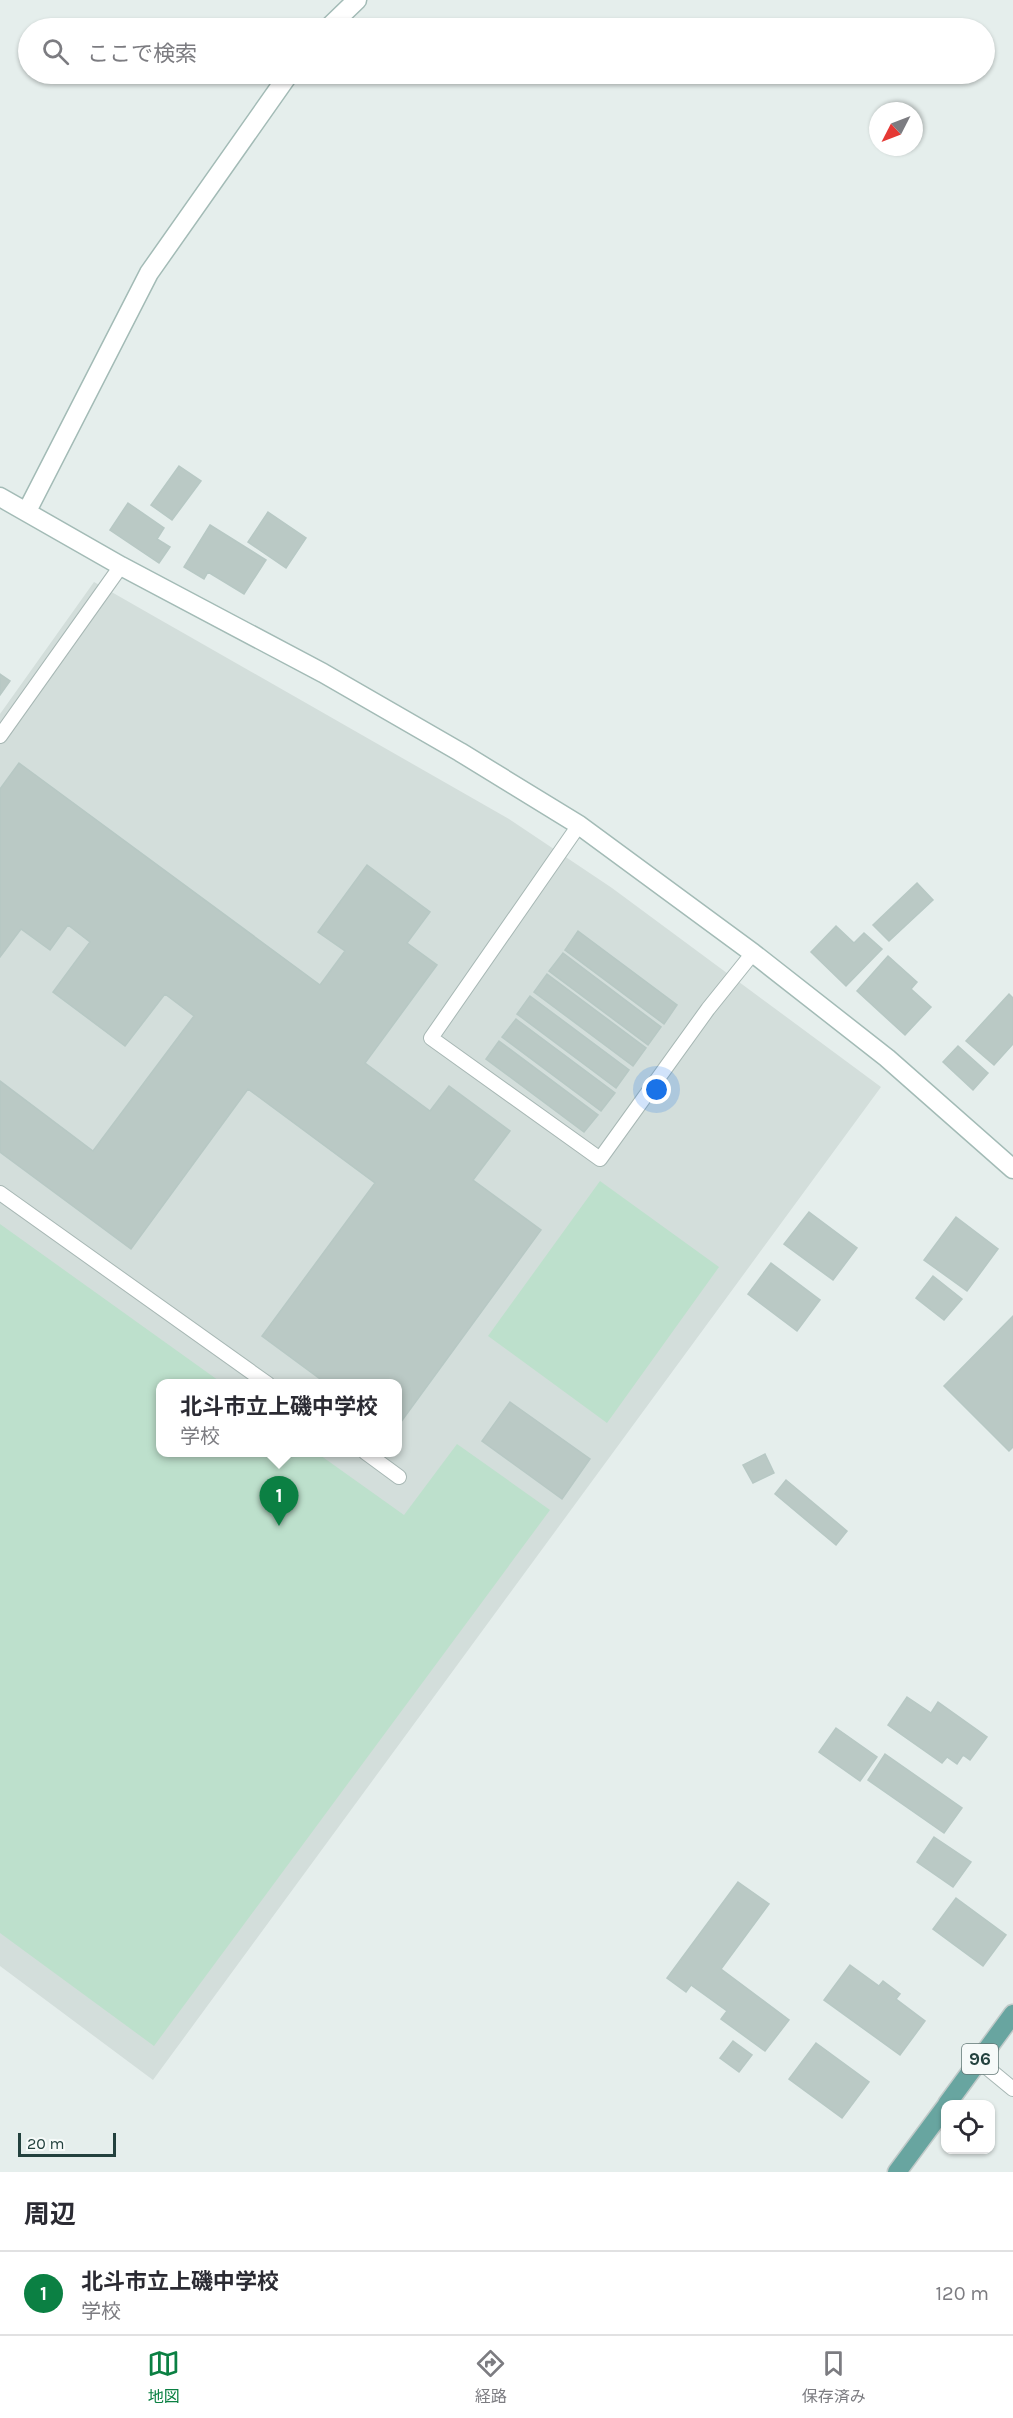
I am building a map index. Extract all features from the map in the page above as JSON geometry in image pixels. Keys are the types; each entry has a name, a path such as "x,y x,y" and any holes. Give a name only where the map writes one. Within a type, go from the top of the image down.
{"main road":[{"name":"96","path":"950,2100 1013,2014"},
{"name":"96","path":"897,2172 941,2112"}],"street":[{"path":"338,18 357,0"},
{"path":"27,511 149,273 282,84"},
{"path":"0,497 121,566 323,673 460,752 579,825 753,953 887,1058 1013,1169"}],"lane":[{"path":"0,736 121,566"},
{"path":"579,825 431,1038 600,1159 708,1008 753,953"},
{"path":"0,1193 262,1379"},
{"path":"372,1457 399,1477"},
{"path":"979,2061 1013,2089"}],"shaded area":[{"path":"94,582 509,819 612,888 881,1087 153,2080 0,1966 0,714"}],"green space":[{"path":"600,1181 719,1267 607,1423 488,1336"},
{"path":"0,1224 216,1379 156,1379 156,1457 323,1457 404,1515 457,1444 550,1510 154,2046 0,1933"}],"building":[{"path":"179,466 201,481 172,520 151,505"},
{"path":"128,503 164,528 157,539 170,547 159,563 110,530"},
{"path":"268,512 306,538 286,568 248,542"},
{"path":"210,525 266,560 244,594 208,572 204,579 184,567"},
{"path":"0,674 10,681 0,695"},
{"path":"19,763 320,985 345,951 318,932 367,865 430,912 407,943 437,965 365,1063 430,1111 449,1086 510,1131 473,1180 541,1230 402,1421 402,1379 320,1379 262,1336 375,1183 248,1089 131,1249 0,1152 0,1081 93,1151 194,1016 165,994 125,1046 53,992 90,942 68,925 50,950 21,929 0,957 0,789"},
{"path":"917,883 933,900 889,941 873,925"},
{"path":"836,926 854,943 864,933 882,949 846,986 811,952"},
{"path":"578,931 677,1005 664,1024 565,950"},
{"path":"563,953 661,1027 648,1045 549,971"},
{"path":"888,956 917,982 911,989 931,1007 905,1035 857,991"},
{"path":"547,974 646,1048 633,1066 534,992"},
{"path":"1009,994 1013,998 1013,1044 994,1065 966,1041"},
{"path":"530,996 629,1070 616,1088 517,1014"},
{"path":"516,1019 615,1093 601,1111 502,1037"},
{"path":"499,1041 598,1115 584,1132 486,1059"},
{"path":"958,1046 988,1073 973,1090 943,1062"},
{"path":"809,1212 857,1248 833,1280 784,1244"},
{"path":"956,1217 998,1249 967,1291 924,1260"},
{"path":"771,1263 820,1300 797,1331 748,1294"},
{"path":"933,1276 962,1299 944,1320 916,1298"},
{"path":"1013,1316 1013,1447 1009,1451 944,1386"},
{"path":"510,1402 590,1459 562,1499 482,1441"},
{"path":"765,1454 774,1473 753,1483 743,1465"},
{"path":"786,1480 847,1531 836,1545 775,1494"},
{"path":"907,1697 931,1713 938,1702 987,1737 970,1760 963,1755 957,1764 947,1757 942,1763 888,1725"},
{"path":"836,1728 877,1757 860,1781 819,1752"},
{"path":"885,1754 962,1808 944,1833 868,1780"},
{"path":"934,1837 971,1862 953,1887 917,1862"},
{"path":"738,1882 769,1904 721,1969 789,2020 765,2051 721,2019 727,2011 691,1985 686,1992 667,1978"},
{"path":"956,1898 1006,1935 983,1966 933,1929"},
{"path":"850,1965 879,1986 883,1981 900,1994 896,1999 925,2021 900,2055 824,2000"},
{"path":"733,2041 752,2055 739,2072 720,2058"},
{"path":"816,2043 869,2082 842,2118 789,2079"}],"place":[{"name":"北斗市立上磯中学校","path":"279,1526"}]}
